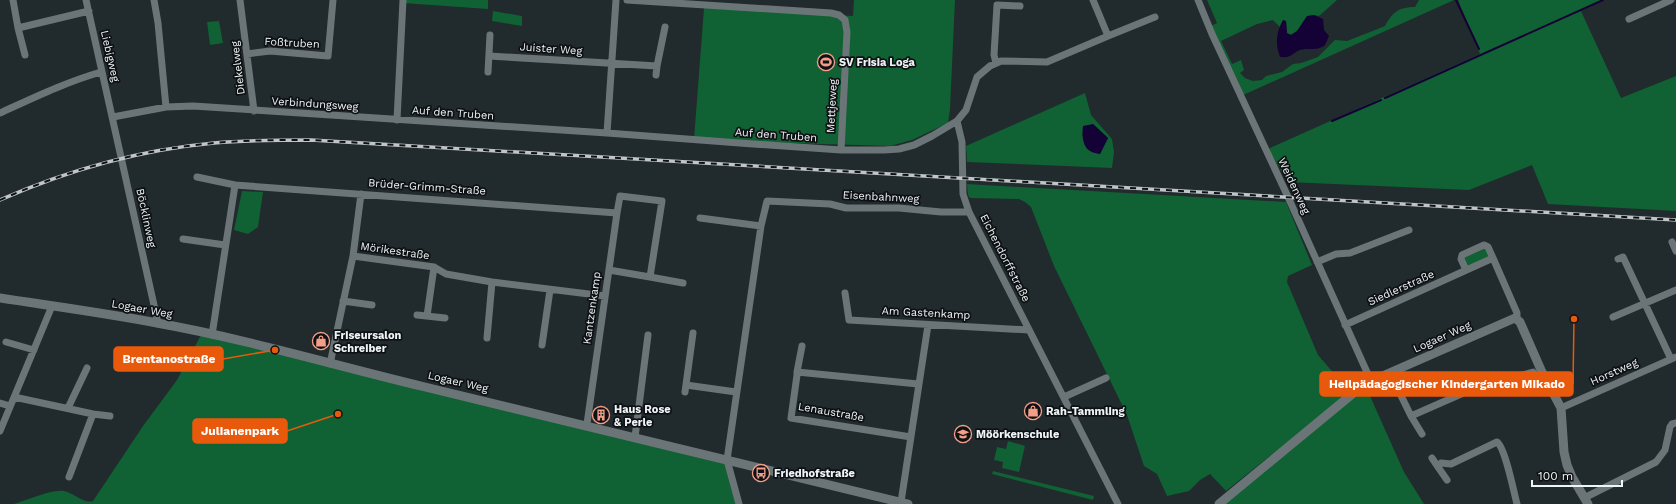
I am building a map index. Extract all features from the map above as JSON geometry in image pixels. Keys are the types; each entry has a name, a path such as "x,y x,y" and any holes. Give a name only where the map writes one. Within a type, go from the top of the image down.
{"street":[{"path":"13,0 24,55"},
{"name":"Liebigweg","path":"86,0 101,72 113,117"},
{"path":"154,0 158,22 166,107"},
{"name":"Diekelweg","path":"240,0 254,110"},
{"name":"Foßtruben","path":"247,54 270,51 328,56 333,0"},
{"path":"396,120 403,0"},
{"path":"607,133 616,0"},
{"name":"Mettjeweg","path":"627,0 831,13 839,15 845,20 847,32 841,150"},
{"path":"1093,0 1108,36"},
{"name":"Weidenweg","path":"1198,0 1212,34 1371,381"},
{"path":"1629,19 1671,0"},
{"path":"1020,6 997,3 994,54 996,62 1047,62 1155,17"},
{"path":"18,28 89,12"},
{"path":"656,75 665,27"},
{"path":"488,72 490,36"},
{"name":"Juister Weg","path":"489,56 657,66"},
{"name":"Auf den Truben","path":"396,120 607,133 841,150 884,150 907,147 932,136 957,121 966,110 978,77 996,62"},
{"path":"0,113 57,86 101,72"},
{"name":"Verbindungsweg","path":"113,117 166,107 193,106 396,120"},
{"name":"Böcklinweg","path":"113,117 158,323"},
{"name":"Eichendorffstraße","path":"957,121 962,142 963,194 969,212 1118,504"},
{"name":"Brüder-Grimm-Straße","path":"197,177 235,185 617,212"},
{"path":"212,335 235,185"},
{"path":"330,364 353,256 361,194"},
{"name":"Kantzenkamp","path":"587,424 620,196 662,201 650,277"},
{"name":"Eisenbahnweg","path":"761,226 768,200 830,204 846,208 899,208 941,212 969,212"},
{"path":"700,218 761,226 727,460 739,504"},
{"path":"1317,262 1336,254 1350,253 1410,230"},
{"path":"183,239 226,245"},
{"path":"1672,242 1676,251"},
{"path":"1466,270 1460,259 1462,255 1484,246 1488,247 1517,313 1517,319 1520,322 1541,370 1561,408 1564,452 1567,465 1585,502 1656,462 1665,450 1670,427 1672,424 1676,423"},
{"name":"Mörikestraße","path":"353,256 434,267 446,274 492,282 605,296"},
{"path":"1618,259 1623,257 1674,358"},
{"name":"Siedlerstraße","path":"1345,325 1493,258"},
{"name":"Mörikestraße","path":"427,316 434,267"},
{"path":"609,270 683,284"},
{"path":"486,338 492,282"},
{"path":"542,345 550,290"},
{"path":"1613,317 1676,290"},
{"name":"Am Gastenkamp","path":"845,293 849,320 1029,330"},
{"name":"Logaer Weg","path":"0,298 158,323 212,335 587,424 904,503"},
{"path":"343,301 372,305"},
{"path":"0,431 52,306"},
{"path":"417,315 445,318"},
{"name":"Logaer Weg","path":"1219,504 1356,391 1371,381 1513,319 1517,319"},
{"path":"904,503 918,384 928,324"},
{"path":"693,333 685,388 736,392"},
{"path":"635,437 648,335"},
{"path":"6,342 34,350"},
{"name":"Lenaustraße","path":"802,346 797,372 792,418 911,437"},
{"name":"Horstweg","path":"1561,408 1674,358"},
{"path":"68,408 87,368"},
{"path":"797,372 918,384"},
{"path":"1411,416 1468,391 1532,372"},
{"path":"1390,373 1411,416 1422,434"},
{"path":"1064,397 1106,378"},
{"path":"14,397 93,414 110,416"},
{"path":"0,403 10,406"},
{"path":"68,476 93,414"},
{"path":"1438,467 1441,463 1451,464 1498,442 1500,443 1503,452 1517,504"},
{"path":"1432,458 1447,480"},
{"path":"1443,473 1448,473 1451,464"}],"green space":[{"path":"404,0 488,0 488,9 403,3"},
{"name":"SV Frisia Loga","path":"854,0 955,0 950,109 948,123 912,140 890,146 694,139 704,8 853,16"},
{"path":"1207,0 1337,0 1319,16 1313,15 1307,17 1298,30 1292,34 1289,35 1287,33 1286,22 1283,20 1280,27 1273,20 1257,24 1221,41 1232,64 1241,60 1244,70 1240,73 1245,78 1253,81 1262,80 1266,76 1282,72 1293,64 1318,57 1335,40 1347,41 1385,26 1393,14 1404,8 1415,7 1419,0 1454,0 1241,96 1209,27 1217,23"},
{"path":"1458,0 1604,0 1581,11 1621,98 1676,76 1676,211 1548,204 1532,165 1469,190 1288,182 1268,149 1480,54"},
{"path":"493,11 522,16 522,26 492,21"},
{"path":"219,21 223,43 210,45 207,22"},
{"path":"1085,93 1091,115 1112,139 1114,152 1112,168 967,162 966,146","holes":["1093,124 1108,138 1100,154 1091,151 1087,147 1082,134"]},
{"path":"967,184 1286,202 1312,265 1288,276 1287,282 1318,355 1350,392 1226,491 1210,474 1200,480 1189,491 1167,496 1157,474 1144,466 1127,415 1054,266 1031,207 1019,199 970,198 968,195"},
{"path":"242,191 263,192 258,227 248,234 234,230"},
{"path":"1484,249 1487,251 1489,256 1469,267 1466,266 1463,258"},
{"path":"201,335 725,464 736,504 14,504 46,493 59,491 68,492 86,501 93,501 143,426 177,380"},
{"path":"1366,387 1404,472 1424,504 1221,504"},
{"path":"1008,441 1025,446 1019,472 1002,468 1003,462 994,460 997,447 1006,449"},
{"path":"993,471 1094,496 1093,500 992,474"}],"shaded area":[{"path":"1314,15 1323,19 1324,30 1329,36 1325,45 1316,49 1303,49 1287,57 1280,57 1277,47 1277,38 1283,20 1286,21 1287,33 1291,35 1297,31 1307,16"},
{"path":"1093,124 1108,138 1100,154 1087,149 1083,140 1083,126"}],"waterway":[{"path":"1456,0 1479,49"},
{"path":"1385,98 1603,0"},
{"path":"1332,121 1381,100"}],"railway":[{"path":"0,200 52,179 131,156 186,146 226,142 311,140 1676,220"}],"place":[{"name":"SV Frisia Loga","path":"826,62"},
{"name":"Heilpädagogischer Kindergarten Mikado","path":"1574,319"},
{"name":"Friseursalon Schreiber","path":"321,341"},
{"name":"Brentanostraße","path":"275,350"},
{"name":"Rah-Tammling","path":"1033,411"},
{"name":"Julianenpark","path":"338,414"},
{"name":"Haus Rose & Perle","path":"601,415"},
{"name":"Möörkenschule","path":"963,434"},
{"name":"Friedhofstraße","path":"761,473"}]}
